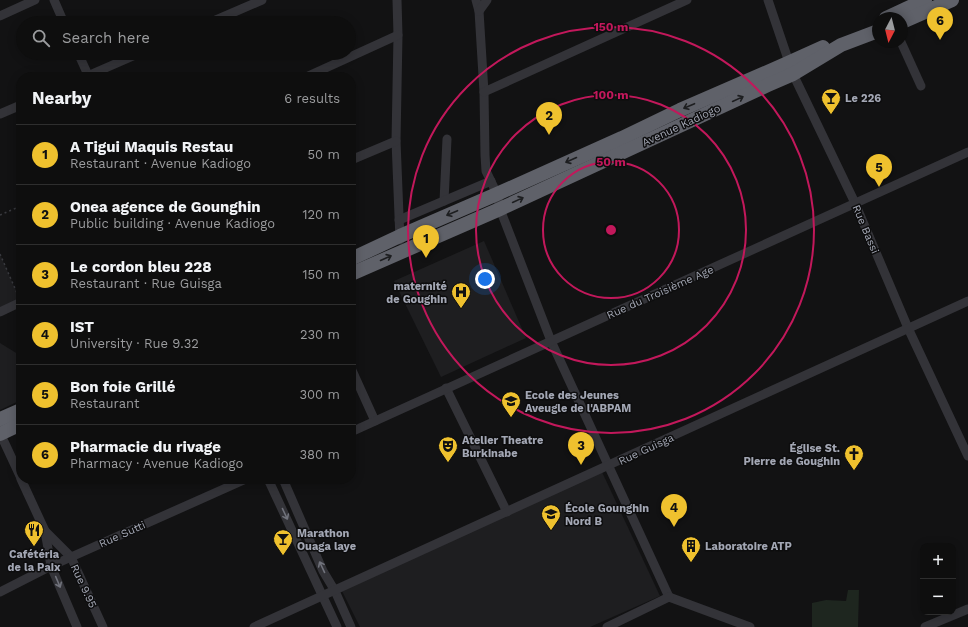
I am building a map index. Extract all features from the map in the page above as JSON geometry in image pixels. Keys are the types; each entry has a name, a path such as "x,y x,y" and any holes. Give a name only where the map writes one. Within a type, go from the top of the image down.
{"highway":[{"path":"899,12 925,0"},
{"path":"908,19 952,0"},
{"name":"Avenue Kadiogo","path":"356,272 500,209 768,85 791,69 872,25"},
{"name":"Avenue Kadiogo","path":"356,257 615,141 680,110 791,69 841,45 872,33"},
{"path":"0,419 16,412"},
{"path":"0,434 16,426"}],"street":[{"path":"0,16 35,0"},
{"path":"54,0 61,16"},
{"path":"225,16 262,0"},
{"path":"397,0 398,35 396,141 399,220 402,251"},
{"path":"476,0 479,11 484,92 486,171 497,194 500,209 551,341 669,597 737,625 750,627"},
{"path":"479,11 487,0"},
{"path":"484,92 687,0"},
{"name":"Rue Bassi","path":"768,0 791,69 855,203 908,328 966,444 968,456"},
{"path":"356,54 398,35"},
{"path":"904,48 921,86"},
{"path":"81,60 85,72"},
{"path":"96,72 124,60"},
{"path":"317,72 343,60"},
{"path":"0,114 16,107"},
{"path":"444,201 447,138"},
{"path":"356,158 396,141"},
{"name":"Rue du Troisième Age","path":"356,430 968,152"},
{"path":"399,220 491,181"},
{"name":"Rue Guisga","path":"254,627 968,301"},
{"path":"0,312 16,304"},
{"path":"356,379 375,421"},
{"path":"446,388 507,512"},
{"name":"Rue 9.95","path":"0,434 16,468"},
{"name":"Rue 9.95","path":"23,484 45,531 51,566 77,627"},
{"name":"Rue Sutti","path":"0,592 51,566 235,484"},
{"path":"270,484 337,627"},
{"path":"285,484 351,627"},
{"name":"Rue 9.95","path":"45,531 71,557 103,627"},
{"path":"607,627 669,597"},
{"path":"925,627 968,609"}],"path":[{"path":"0,215 16,208"},
{"path":"0,254 16,291"}],"shaded area":[{"name":"maternité de Goughin","path":"484,241 526,338 441,377 394,281"},
{"path":"0,254 16,291 16,305 0,315"},
{"path":"0,343 16,353 16,402 0,410"},
{"name":"École Gounghin Nord B","path":"602,472 660,596 590,627 360,627 342,591"},
{"path":"848,590 859,590 858,627 812,627 812,603 826,600 846,601"}],"place":[{"name":"Pharmacie du rivage","path":"940,40"},
{"name":"Le 226","path":"831,115"},
{"name":"Onea agence de Gounghin","path":"549,135"},
{"name":"Bon foie Grillé","path":"879,187"},
{"name":"A Tigui Maquis Restau","path":"426,258"},
{"name":"maternité de Goughin","path":"461,309"},
{"name":"Ecole des Jeunes Aveugle de l'ABPAM","path":"511,418"},
{"name":"Atelier Theatre Burkinabe","path":"448,463"},
{"name":"Le cordon bleu 228","path":"581,465"},
{"name":"Église St. Pierre de Goughin","path":"854,471"},
{"name":"IST","path":"674,527"},
{"name":"École Gounghin Nord B","path":"551,531"},
{"name":"Cafétéria de la Paix","path":"34,547"},
{"name":"Marathon Ouaga laye","path":"283,556"},
{"name":"Laboratoire ATP","path":"691,563"}]}
